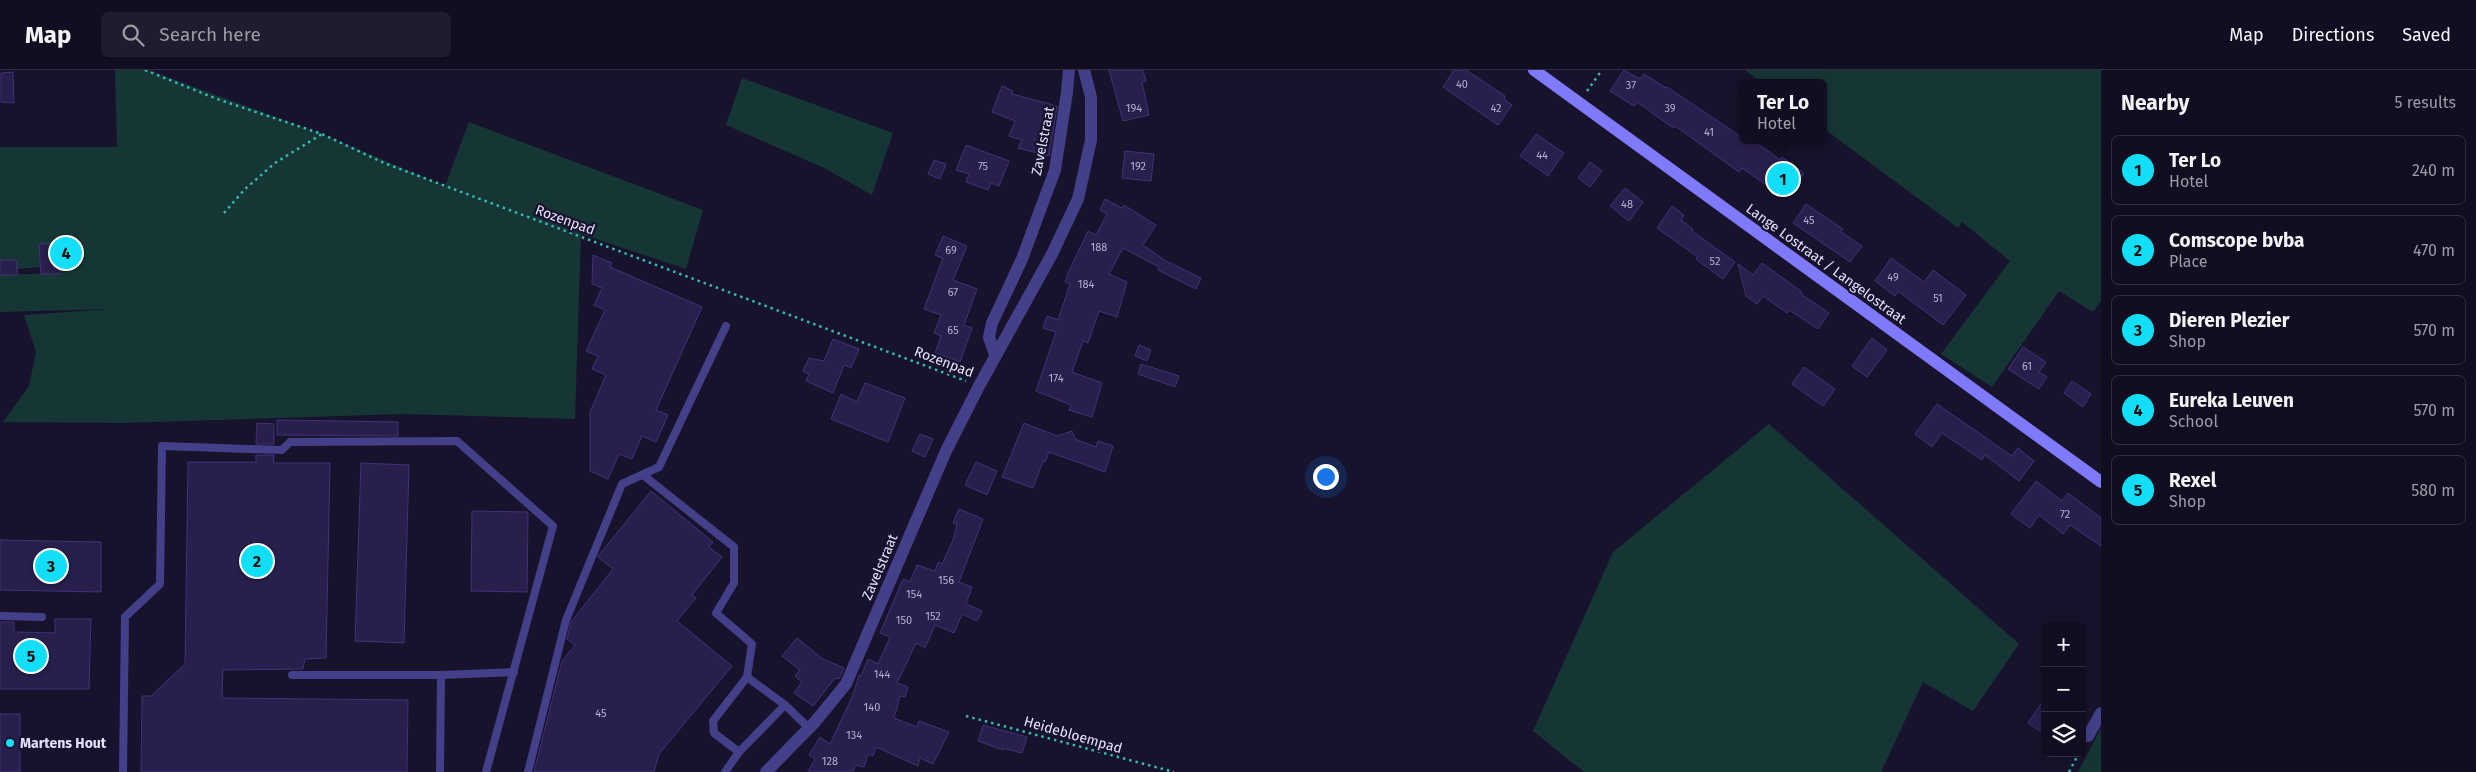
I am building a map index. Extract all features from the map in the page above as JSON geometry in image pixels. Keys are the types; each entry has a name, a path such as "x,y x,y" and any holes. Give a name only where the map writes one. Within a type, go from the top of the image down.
{"street":[{"name":"Zavelstraat","path":"995,355 989,337 992,323 1022,259 1055,170 1069,70"},
{"name":"Zavelstraat","path":"766,772 840,694 846,684 946,451 995,355 1052,254 1078,199 1091,140 1091,97 1084,70"},
{"name":"Lange Lostraat / Langelostraat","path":"1534,70 2101,482"},
{"path":"2088,736 2101,713"}],"lane":[{"path":"528,772 566,620 622,484 659,467 726,326"},
{"path":"123,772 125,617 160,584 162,446 282,450 290,442 457,441 553,526 486,772"},
{"path":"643,475 734,547 734,583 716,613 752,644 746,677 713,720 714,733 739,752"},
{"path":"0,616 42,617"},
{"path":"292,675 441,675 514,672"},
{"path":"440,772 441,675"},
{"path":"746,677 785,705 809,728"},
{"path":"725,772 739,752 785,705"}],"path":[{"name":"Rozenpad","path":"145,70 217,99 322,134 384,163 979,386"},
{"path":"1579,102 1602,70"},
{"path":"224,213 275,163 322,134"},
{"name":"Heidebloempad","path":"966,716 1174,772"},
{"path":"2069,772 2077,757"}],"green space":[{"path":"115,70 148,70 322,134 445,186 469,122 703,210 686,269 581,234 575,419 403,414 121,423 3,422 29,386 36,352 24,315 111,309 0,312 0,275 60,273 58,243 40,244 40,267 17,269 16,260 0,261 0,147 117,147"},
{"path":"1745,70 2101,70 2101,301 2093,312 2059,291 1992,387 1941,354 2010,261 1962,222 1958,228 1827,131 1827,79 1757,79"},
{"path":"742,78 893,133 872,195 824,168 726,125"},
{"path":"1769,424 2019,644 1973,711 1923,682 1881,772 1584,772 1533,731 1613,552"},
{"path":"2101,728 2101,772 2078,772"}],"building":[{"path":"1109,70 1143,70 1146,81 1142,82 1149,115 1123,121"},
{"path":"1454,70 1466,70 1505,96 1504,99 1512,105 1498,125 1443,87"},
{"path":"1624,70 1640,79 1644,74 1667,87 1739,135 1739,144 1758,144 1780,160 1782,157 1804,173 1788,196 1774,186 1772,189 1742,168 1739,172 1675,126 1673,128 1637,102 1634,106 1610,91"},
{"path":"13,72 14,103 1,102 1,73"},
{"path":"1002,86 1013,91 1012,94 1057,106 1049,156 1018,148 1022,140 1009,136 1015,121 992,112"},
{"path":"1536,134 1564,153 1548,176 1520,156"},
{"path":"966,145 1009,161 999,186 991,183 988,190 966,182 969,174 956,170"},
{"path":"1125,151 1154,154 1151,181 1122,178"},
{"path":"934,160 946,164 940,179 928,174"},
{"path":"1590,162 1602,171 1590,187 1578,178"},
{"path":"1625,188 1643,202 1629,221 1610,206"},
{"path":"1105,199 1122,208 1124,205 1156,225 1143,245 1166,261 1201,278 1196,289 1158,270 1159,267 1123,248 1109,274 1127,282 1117,317 1099,311 1088,343 1083,341 1072,372 1102,383 1092,417 1069,410 1071,405 1036,391 1056,332 1043,328 1047,316 1058,320 1070,284 1065,282 1068,273 1088,231 1096,235 1107,214 1100,210"},
{"path":"1806,204 1843,229 1841,232 1862,246 1850,262 1793,223"},
{"path":"1672,206 1684,215 1681,220 1693,229 1692,231 1735,262 1723,279 1696,259 1698,257 1657,228"},
{"path":"943,236 967,246 953,280 977,289 964,325 972,328 960,362 935,353 941,336 934,333 941,315 924,309 943,258 935,255"},
{"path":"59,243 60,274 41,274 39,244"},
{"path":"593,255 612,263 610,267 702,307 656,410 668,415 656,442 642,436 632,459 619,454 608,479 590,471 590,412 606,375 592,369 598,356 586,351 605,310 594,305 602,288 592,284"},
{"path":"1891,258 1924,282 1933,270 1966,295 1943,325 1898,291 1895,296 1875,281"},
{"path":"0,260 16,260 18,275 0,275"},
{"path":"1762,263 1802,292 1801,294 1829,313 1818,329 1789,310 1787,313 1763,296 1757,304 1746,296 1738,264 1753,275"},
{"path":"1872,338 1887,350 1867,377 1852,366"},
{"path":"833,339 859,349 851,368 844,365 833,393 806,381 809,374 803,371 809,358 824,361"},
{"path":"1139,345 1151,350 1147,361 1135,356"},
{"path":"2023,347 2046,362 2039,372 2047,377 2039,389 2008,369"},
{"path":"1141,364 1179,376 1175,387 1138,374"},
{"path":"1804,367 1835,389 1823,406 1792,384"},
{"path":"2072,381 2091,394 2083,407 2064,393"},
{"path":"865,383 905,398 888,442 831,419 841,394 857,402"},
{"path":"1937,404 2012,456 2018,448 2034,461 2019,481 1985,455 1982,460 1942,433 1932,447 1915,434"},
{"path":"277,420 398,422 398,436 277,435"},
{"path":"257,423 274,424 274,444 256,444"},
{"path":"1024,423 1057,436 1072,431 1075,439 1096,447 1098,441 1113,446 1105,472 1049,452 1045,462 1043,461 1033,488 1002,477"},
{"path":"920,434 933,439 925,457 912,451"},
{"path":"256,455 274,455 273,463 330,463 326,658 305,659 303,669 223,670 222,698 408,700 407,772 141,772 142,696 151,696 185,664 188,462 256,462"},
{"path":"976,462 997,471 987,495 965,485"},
{"path":"361,463 409,465 404,643 355,641"},
{"path":"2036,481 2062,501 2068,493 2101,518 2101,546 2070,525 2063,534 2039,515 2030,528 2011,514"},
{"path":"651,491 713,542 709,547 722,557 692,595 696,598 677,621 732,666 659,754 654,772 534,772 562,661 575,645 567,639 571,622 613,569 598,557"},
{"path":"959,509 983,519 959,582 972,587 966,604 982,611 977,621 962,614 954,633 935,625 925,648 916,643 897,683 908,687 905,697 900,696 894,718 917,727 919,721 949,732 933,764 920,758 918,766 876,747 873,756 868,754 864,767 855,765 853,772 808,772 815,759 809,755 820,737 830,744 853,695 859,675 861,676 868,659 878,664 890,637 880,633 903,579 910,582 917,565 935,571 938,562 942,564 953,540 957,525 953,523"},
{"path":"472,511 528,512 527,592 471,591"},
{"path":"0,540 101,542 101,592 0,590"},
{"path":"55,619 91,619 89,689 0,689 0,622 14,622 14,632 55,633"},
{"path":"797,638 823,659 844,668 839,679 835,678 813,706 794,693 802,682 795,676 800,670 782,656"},
{"path":"2041,704 2041,731 2028,723"},
{"name":"Martens Hout","path":"0,714 20,714 20,772 0,772"},
{"path":"983,725 1027,737 1022,753 1003,748 1003,750 978,741"}],"place":[{"name":"Ter Lo","path":"1783,179"},
{"name":"Eureka Leuven","path":"66,253"},
{"name":"Comscope bvba","path":"257,561"},
{"name":"Dieren Plezier","path":"51,566"},
{"name":"Rexel","path":"31,656"},
{"name":"Martens Hout","path":"10,743"}]}
